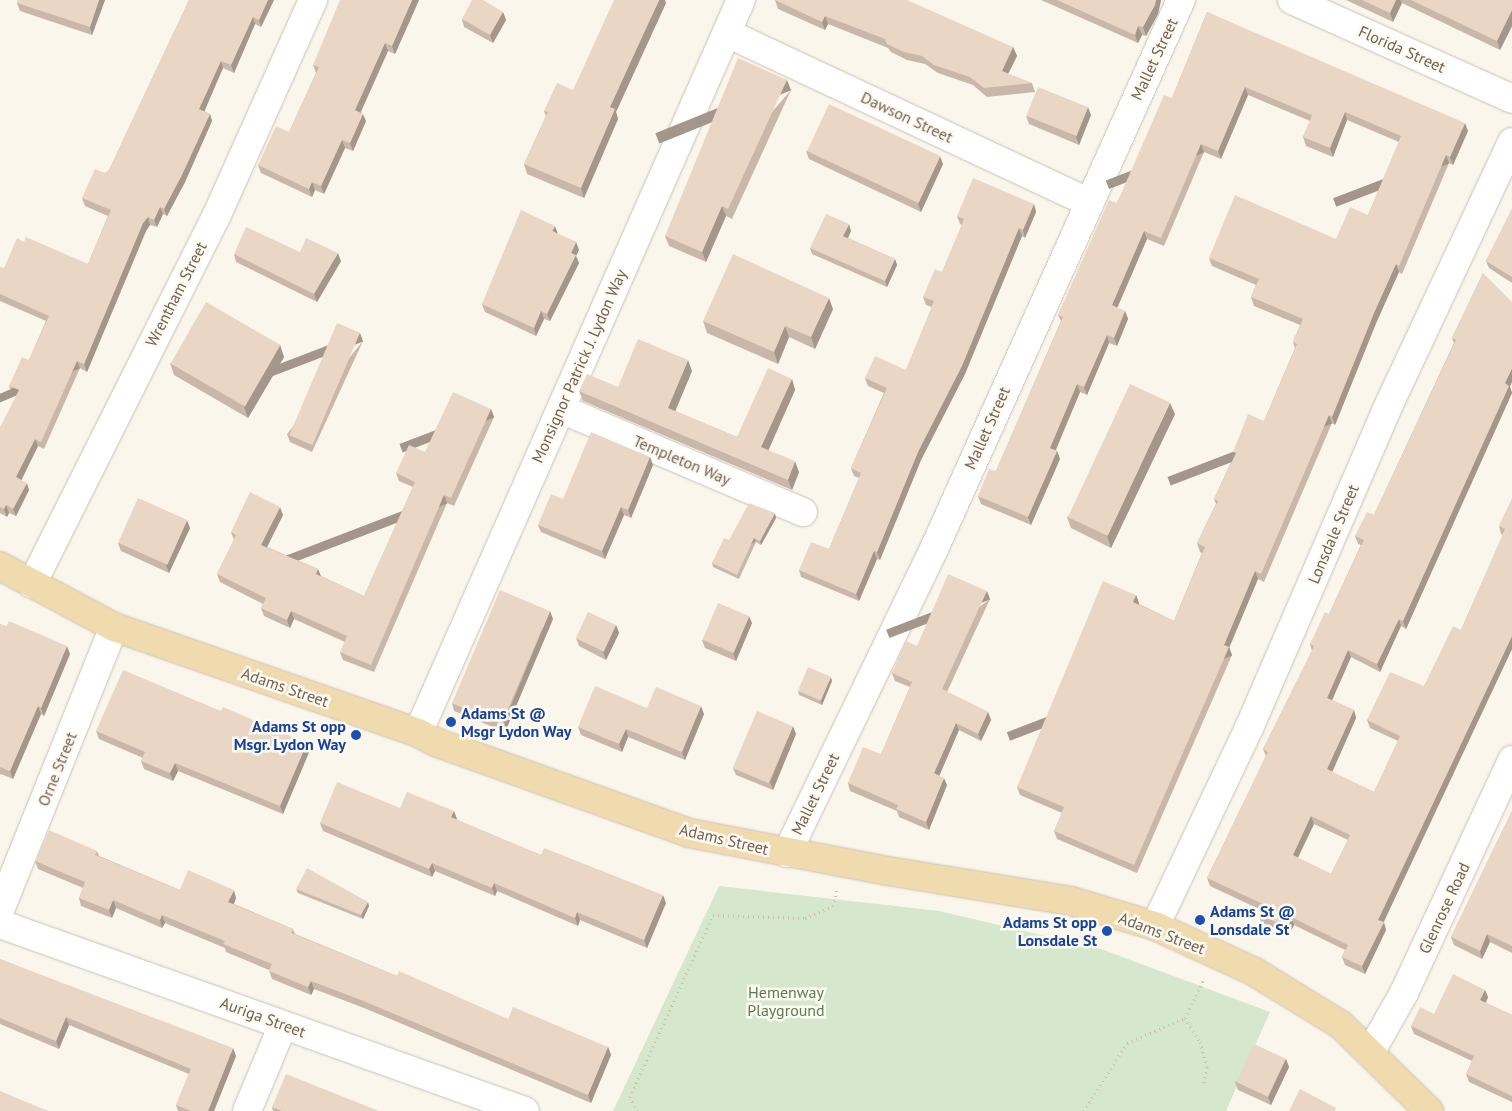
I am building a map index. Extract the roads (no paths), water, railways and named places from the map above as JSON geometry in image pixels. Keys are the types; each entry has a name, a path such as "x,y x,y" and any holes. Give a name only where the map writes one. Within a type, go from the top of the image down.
{"main road":[{"name":"Adams Street","path":"0,566 114,627 418,733 438,743 689,834 842,863 1072,901 1155,926 1254,971 1341,1026 1429,1111"}],"street":[{"name":"Wrentham Street","path":"32,584 216,217 313,0"},
{"name":"Monsignor Patrick J. Lydon Way","path":"418,733 741,0"},
{"name":"Mallet Street","path":"787,852 934,549 1087,202 1181,0"},
{"name":"Florida Street","path":"1297,1 1512,99"},
{"name":"Dawson Street","path":"727,33 1087,202"},
{"name":"Lonsdale Street","path":"1155,926 1249,728 1386,411 1512,142"},
{"name":"Templeton Way","path":"561,409 803,512"},
{"name":"Orne Street","path":"0,910 114,627"},
{"name":"Glenrose Road","path":"1370,1053 1404,993 1512,760"},
{"name":"Auriga Street","path":"0,924 525,1111"},
{"path":"247,1111 283,1025"}],"place":[{"name":"Adams St @ Msgr Lydon Way","path":"451,722"},
{"name":"Adams St opp Msgr. Lydon Way","path":"356,735"},
{"name":"Adams St @ Lonsdale St","path":"1200,920"},
{"name":"Adams St opp Lonsdale St","path":"1107,931"}],"park label":[{"name":"Hemenway Playground","path":"786,1001"}]}
